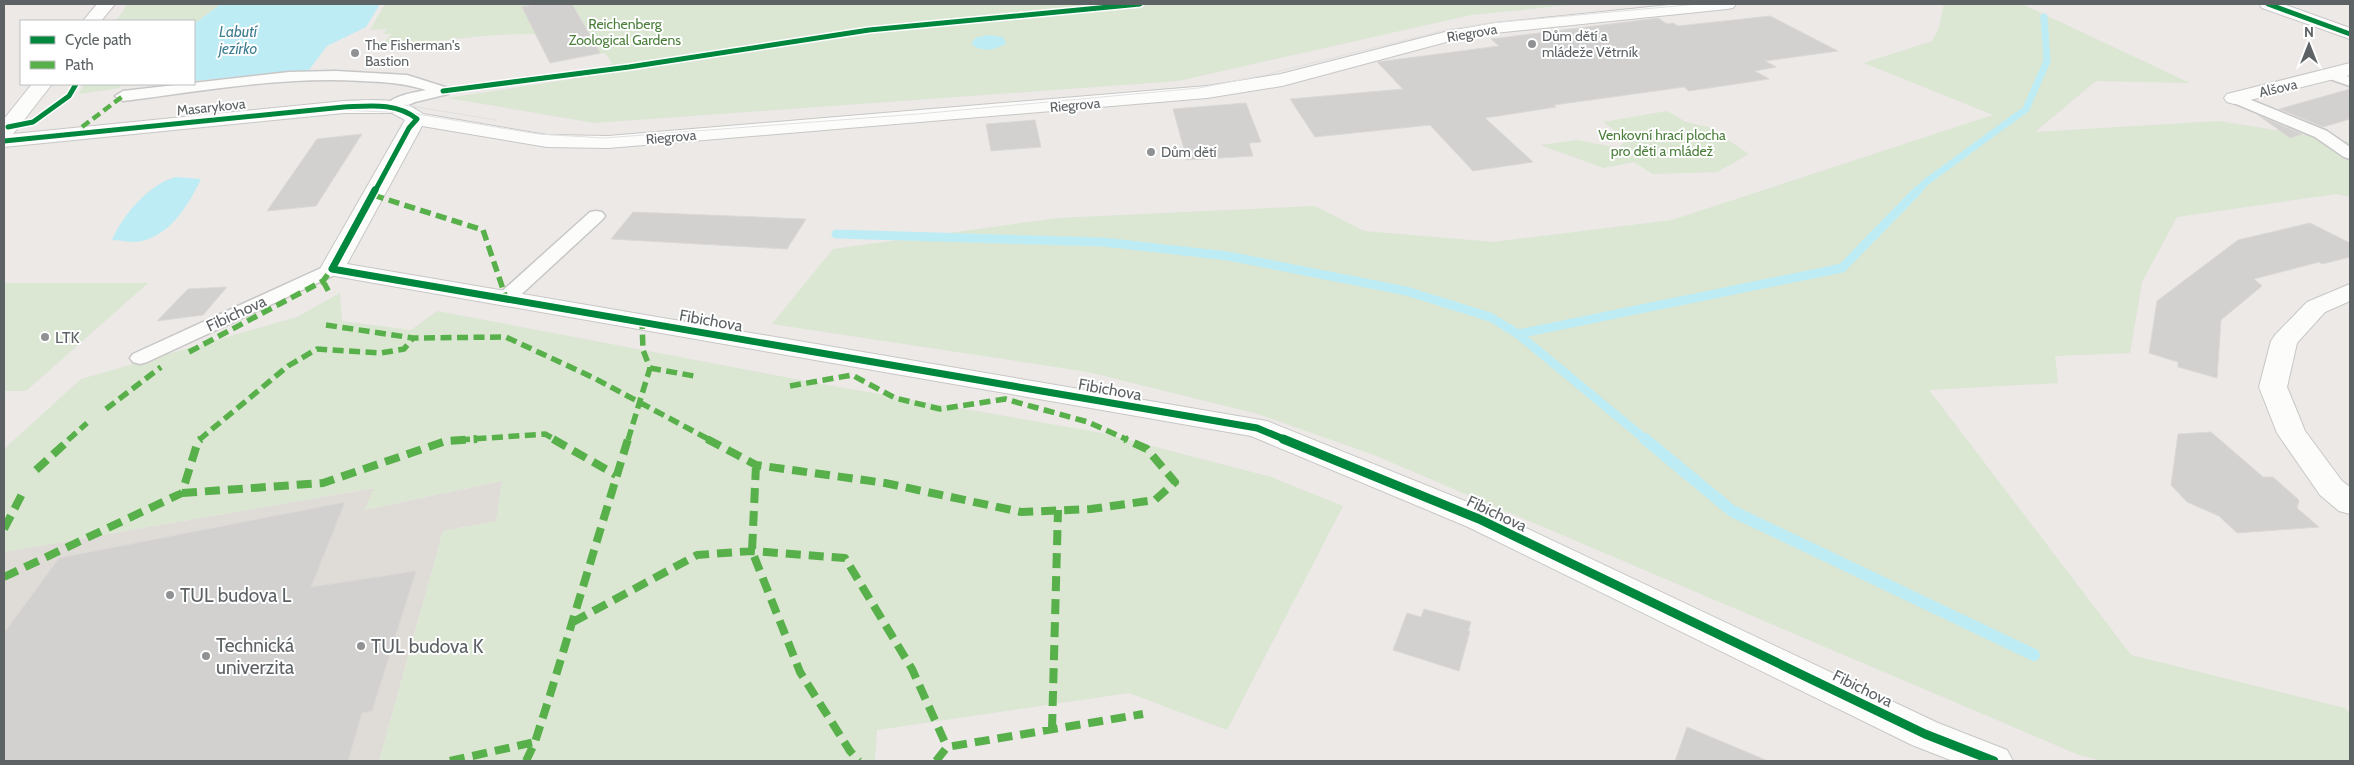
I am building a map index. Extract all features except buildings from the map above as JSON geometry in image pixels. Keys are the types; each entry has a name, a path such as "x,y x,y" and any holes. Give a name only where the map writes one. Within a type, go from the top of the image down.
{"street":[{"path":"93,20 106,4"},
{"name":"Riegrova","path":"404,113 548,141 608,142 1139,100 1240,88 1282,80 1449,36 1494,28 1727,4"},
{"path":"2268,4 2350,34"},
{"name":"Alšova","path":"2234,98 2341,72"},
{"path":"4,132 41,85"},
{"name":"Masarykova","path":"4,141 311,110 404,113"},
{"path":"332,269 409,128 404,113"},
{"name":"Fibichova","path":"332,269 1257,428 1479,519 1925,734 1994,761"},
{"path":"2350,292 2316,307 2284,341 2273,387 2292,433 2331,488 2350,503"}],"lane":[{"path":"2341,72 2350,82"},
{"path":"123,96 289,76 336,74 407,79 443,92 410,98 404,113"},
{"path":"2234,98 2321,134 2350,154"},
{"path":"506,298 596,216"},
{"name":"Fibichova","path":"140,358 332,269"}],"shaded area":[{"name":"Technická univerzita","path":"502,481 496,521 443,531 379,761 4,761 4,552 375,488 365,510"}],"green space":[{"path":"128,4 221,4 195,23 195,20 117,20"},
{"name":"Reichenberg Zoological Gardens","path":"385,4 1579,4 1471,15 1178,81 594,123 448,98 585,77 612,63 605,53 550,63 535,34 496,35 381,45 392,34 383,34 387,29 370,30"},
{"path":"1944,4 2022,4 2190,83 2096,81 2035,132 2219,121 2350,142 2350,197 2336,194 2177,217 2142,282 2130,353 2055,356 2058,383 1929,390 2131,655 2345,708 2350,713 2350,761 2104,761 2079,755 1374,455 1258,414 1088,372 772,324 833,249 1058,218 1315,206 1364,231 1494,242 1672,220 1993,115 1864,63 1932,41 1939,28"},
{"path":"84,85 121,85 120,88 79,94"},
{"name":"Venkovní hrací plocha pro děti a mládež","path":"1667,111 1686,122 1708,127 1749,154 1717,172 1653,174 1634,162 1604,168 1540,145 1577,140 1619,148 1627,139 1603,122"},
{"name":"LTK","path":"4,283 148,283 26,391 4,391"},
{"path":"340,293 342,321 411,330 437,311 816,383 1102,433 1271,477 1343,506 1227,730 1129,693 877,730 875,761 379,761 443,531 496,521 502,481 364,510 374,488 4,552 4,449 81,379 297,317"}],"water":[{"name":"Labutí jezírko","path":"221,4 380,4 366,27 327,46 309,70 195,81 195,23"},
{"path":"987,35 1003,37 1006,43 998,48 989,50 975,47 971,44 975,38"},
{"path":"176,177 201,179 190,200 168,227 148,239 136,242 112,240 130,211 147,193 166,180"}],"waterway":[{"path":"1918,190 1926,182 2026,109 2047,61 2044,17"},
{"path":"1518,334 1842,268 1918,190"},
{"path":"836,234 1103,242 1228,256 1406,291 1490,317 1518,334"},
{"path":"1518,334 1646,440"},
{"path":"1645,439 1732,511 2034,655"}],"tram line":[{"path":"4,143 340,110 411,113 538,134 604,138 918,114 1199,88 1260,76 1446,30 1491,23 1698,4"},
{"path":"405,105 496,120"}],"marked path":[{"path":"82,127 123,96"},
{"path":"373,195 483,230 506,298"},
{"path":"189,352 323,281 332,269"},
{"path":"323,281 330,294"},
{"path":"526,761 535,742 550,695 650,368 643,350 642,322"},
{"path":"326,325 413,338 506,337 594,378 756,465 885,483 1021,512 1091,509 1155,500 1175,482 1147,449 1088,422 1005,399 940,409 895,398 852,375 790,386"},
{"path":"4,577 182,493 198,441 288,366 317,349 381,353 404,349 413,338"},
{"path":"106,409 161,367"},
{"path":"650,368 694,376"},
{"path":"36,470 87,423"},
{"path":"182,493 323,483 446,441 545,434 616,475"},
{"path":"756,465 752,551 800,672 850,751 859,761"},
{"path":"4,529 22,494"},
{"path":"1052,729 1058,510"},
{"path":"573,622 697,555 752,551 845,558 912,669 947,747"},
{"path":"936,761 947,747 1143,714"},
{"path":"450,761 452,759 535,742"}],"cycle path":[{"path":"443,91 629,67 869,30 1140,4"},
{"path":"2268,4 2350,34"},
{"path":"8,127 33,122 69,96 75,85"},
{"path":"4,141 344,107 383,106 402,110 410,113 417,119 409,128 332,269 1257,428 1479,519 1925,734 1994,761"}],"place":[{"name":"Dům dětí a mládeže Větrník","path":"1532,44"},
{"name":"The Fisherman's Bastion","path":"355,53"},
{"name":"Dům dětí","path":"1151,152"},
{"name":"LTK","path":"45,337"},
{"name":"TUL budova L","path":"170,595"},
{"name":"TUL budova K","path":"361,646"},
{"name":"Technická univerzita","path":"206,656"}]}
